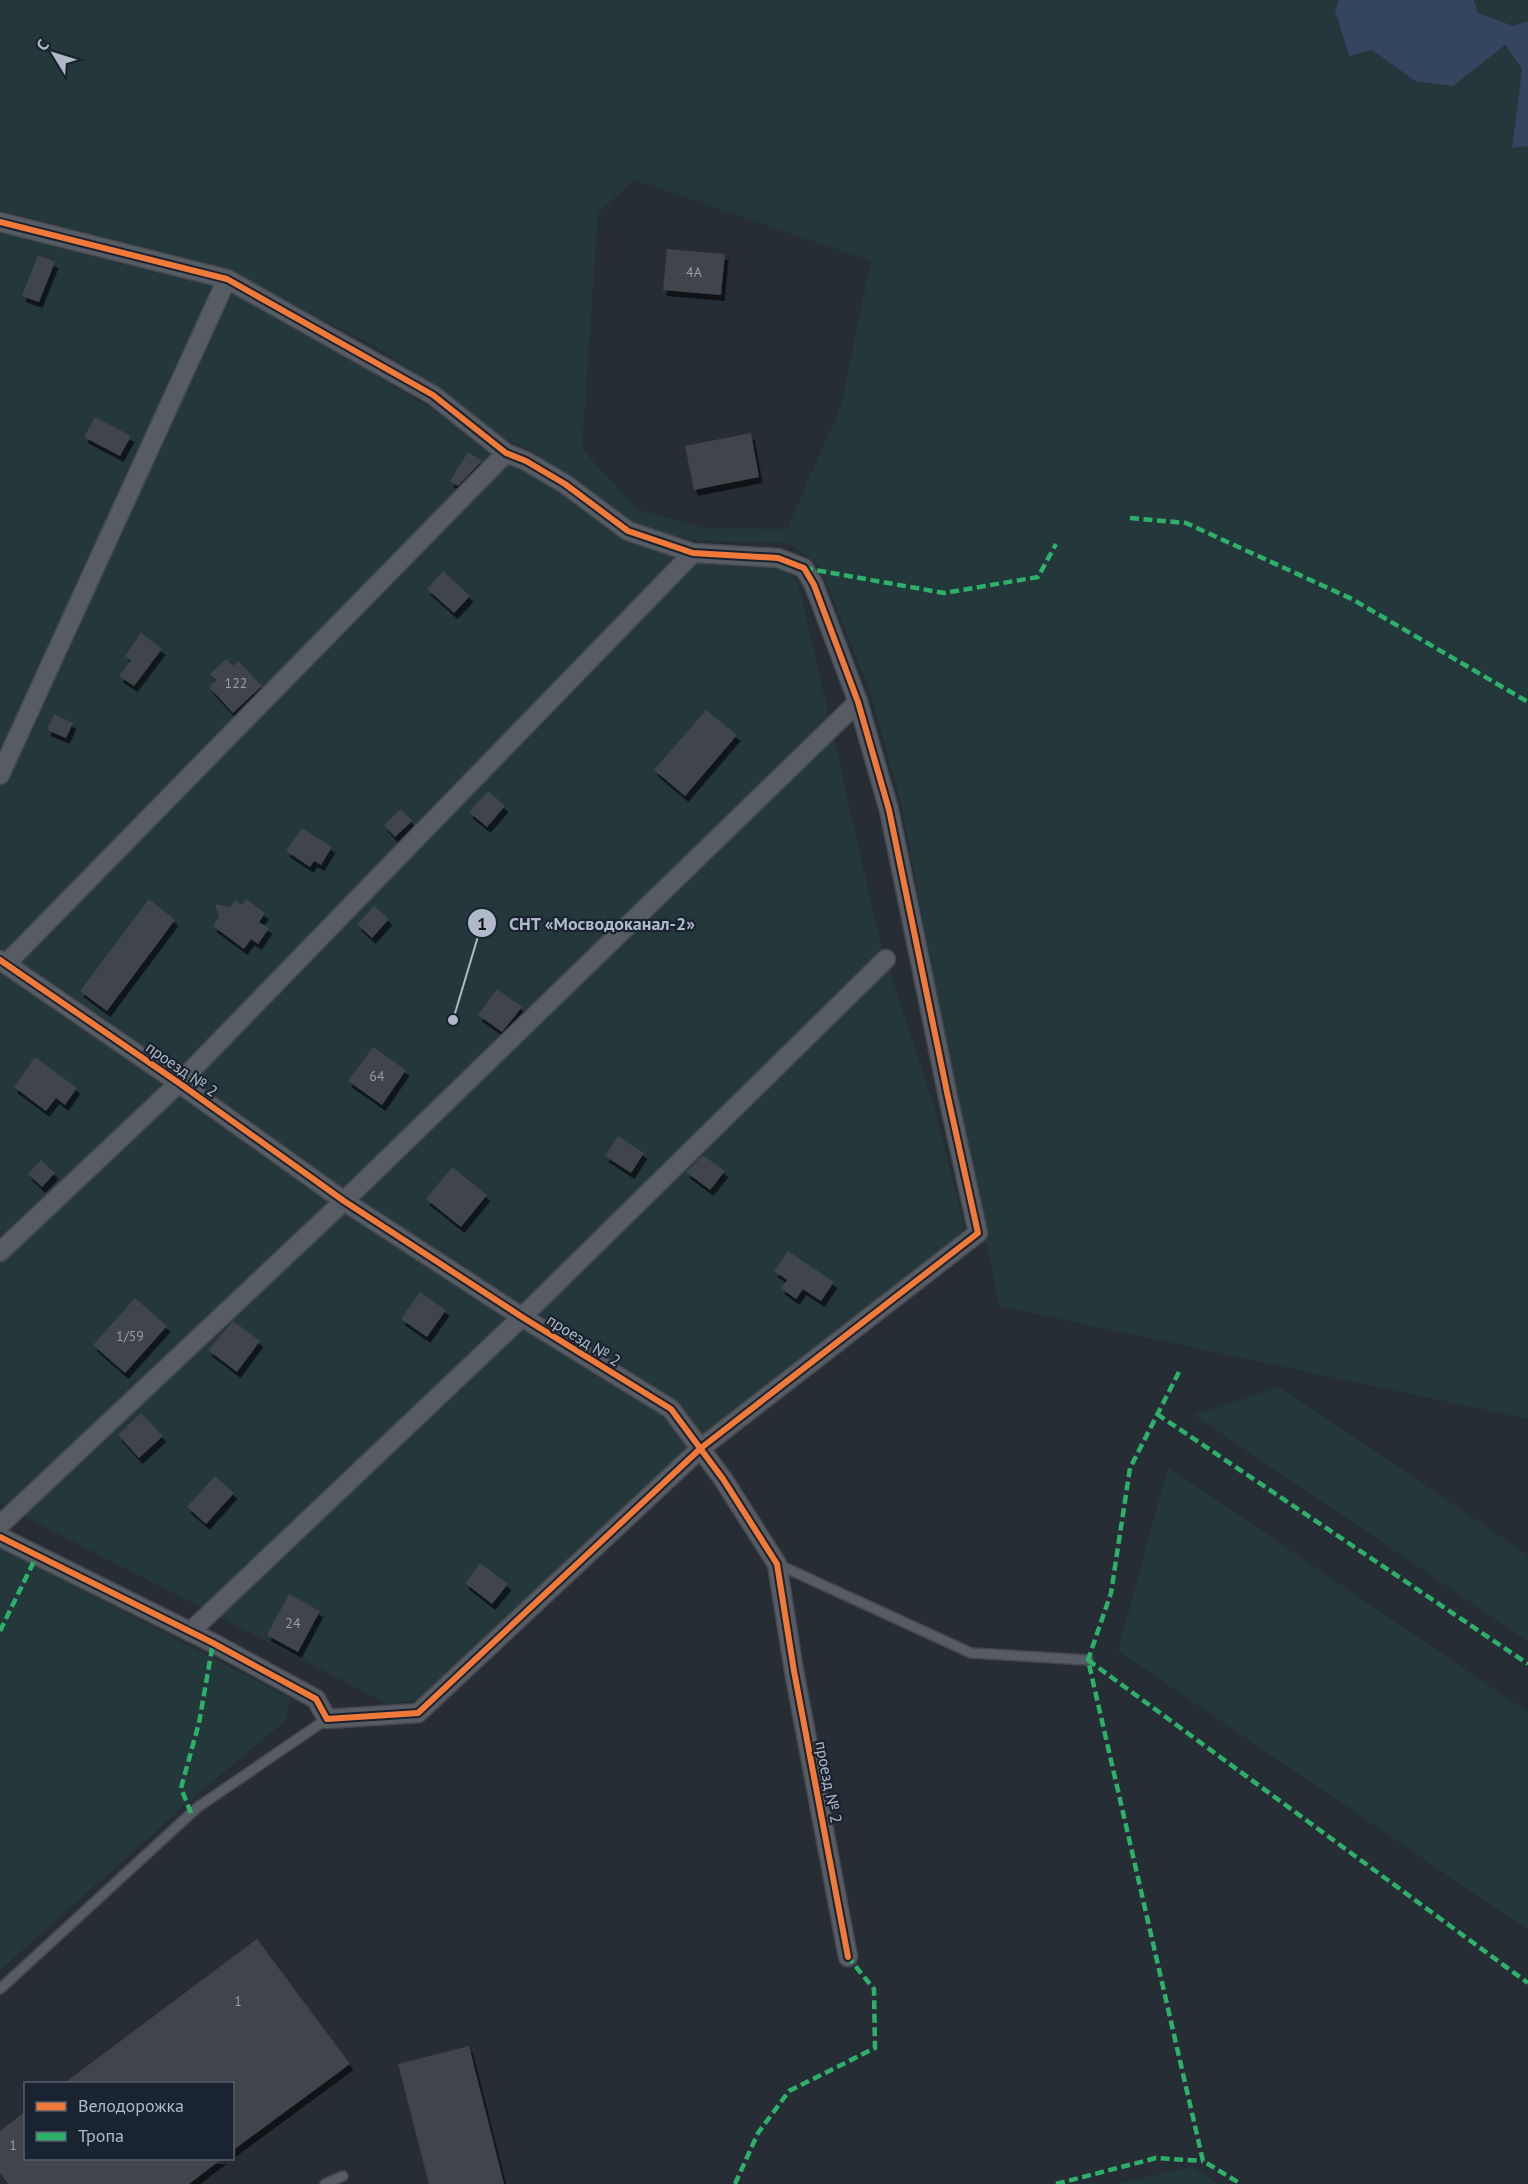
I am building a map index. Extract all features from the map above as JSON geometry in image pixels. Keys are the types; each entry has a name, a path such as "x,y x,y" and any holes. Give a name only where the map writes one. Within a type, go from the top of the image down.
{"street":[{"path":"0,222 227,279 433,395 506,453 526,461 565,484 628,531 693,553 778,558 804,568 814,585 858,702 889,810 978,1233 701,1448 418,1713 327,1719 316,1699 190,1632 0,1537"},
{"path":"0,774 227,279"},
{"path":"3,962 506,453"},
{"path":"0,1252 179,1083 693,553"},
{"path":"0,1525 344,1201 858,702"},
{"path":"190,1632 522,1317 886,959"},
{"name":"проезд № 2","path":"3,962 179,1083 344,1201 522,1317 671,1409 723,1479 777,1564 794,1671 848,1957"}],"lane":[{"path":"777,1564 971,1653 1088,1660"},
{"path":"0,1989 198,1807 327,1719"},
{"path":"325,2184 344,2176"}],"green space":[{"path":"0,0 1339,0 1335,11 1372,50 1415,81 1504,45 1522,69 1512,147 1528,146 1528,1419 999,1306 902,807 870,691 820,567 789,543 700,541 667,536 630,524 574,479 531,451 504,438 436,387 375,346 230,273 0,210","holes":["634,180 871,261 841,406 787,529 704,528 637,509 582,449 598,213"]},
{"path":"1474,0 1528,0 1528,21 1513,27 1478,13"},
{"path":"0,231 225,284 428,407 513,464 532,471 627,539 706,565 777,565 792,574 801,594 879,937 933,1104 965,1228 950,1244 715,1425 418,1700 388,1704 0,1504"},
{"path":"1280,1387 1528,1555 1528,1641 1194,1415"},
{"path":"1168,1467 1528,1712 1528,1930 1118,1651"},
{"path":"0,1547 291,1699 284,1722 194,1797 0,1970"},
{"path":"1191,2167 1219,2184 1116,2184"}],"water":[{"path":"1339,0 1474,0 1478,13 1513,26 1528,21 1528,146 1512,148 1522,69 1505,45 1453,86 1415,81 1372,50 1349,56 1335,10"}],"building":[{"path":"667,249 725,254 721,295 663,290"},
{"path":"38,255 55,262 39,302 22,296"},
{"path":"95,417 131,436 120,456 84,437"},
{"path":"751,433 759,477 694,490 685,446"},
{"path":"468,452 482,461 458,486 450,481"},
{"path":"443,571 470,596 454,613 427,589"},
{"path":"141,633 162,649 134,686 119,676 131,660 125,656"},
{"path":"226,659 233,666 238,661 262,686 233,713 209,687 216,680 210,674"},
{"path":"706,710 737,735 685,796 654,770"},
{"path":"54,714 73,723 66,738 47,730"},
{"path":"488,791 505,806 487,827 469,812"},
{"path":"401,809 412,821 395,837 384,825"},
{"path":"302,828 332,847 321,865 314,861 310,867 286,851"},
{"path":"149,899 175,920 107,1011 80,991"},
{"path":"246,899 265,913 259,922 269,928 258,944 251,939 244,949 213,926 219,917 215,904 230,907 235,900 242,905"},
{"path":"374,906 389,919 372,938 357,924"},
{"path":"497,989 522,1007 502,1032 478,1015"},
{"path":"373,1047 406,1070 382,1105 348,1081"},
{"path":"35,1057 77,1088 65,1105 56,1098 46,1111 14,1087"},
{"path":"618,1136 644,1153 631,1173 605,1156"},
{"path":"703,1155 725,1171 710,1190 686,1172"},
{"path":"41,1160 55,1173 42,1187 28,1174"},
{"path":"452,1167 487,1195 461,1227 426,1199"},
{"path":"788,1251 834,1282 821,1301 803,1289 796,1299 781,1288 787,1280 774,1271"},
{"path":"420,1292 446,1310 427,1337 401,1319"},
{"path":"135,1298 167,1326 125,1373 93,1345"},
{"path":"233,1321 260,1341 237,1372 208,1350"},
{"path":"141,1413 163,1436 139,1458 118,1435"},
{"path":"215,1476 234,1493 206,1524 187,1507"},
{"path":"480,1563 508,1584 492,1604 465,1583"},
{"path":"289,1594 320,1611 298,1652 267,1635"},
{"path":"257,1939 350,2064 234,2150 234,2082 66,2082"},
{"path":"469,2046 504,2184 429,2184 398,2064"},
{"path":"24,2113 24,2160 220,2160 189,2184 8,2184 0,2173 0,2131"}],"marked path":[{"path":"1130,518 1186,523 1352,599 1528,702"},
{"path":"804,568 944,593 1038,577 1056,544"},
{"path":"1179,1372 1130,1468 1111,1593 1088,1660 1203,2161 1241,2184"},
{"path":"1157,1414 1528,1664"},
{"path":"0,1631 37,1555"},
{"path":"191,1813 181,1788 199,1723 213,1643"},
{"path":"1088,1660 1528,1983"},
{"path":"735,2184 758,2133 789,2091 875,2048 874,1989 848,1957"},
{"path":"1056,2184 1156,2158 1203,2161"}],"cycle path":[{"path":"0,222 227,279 433,395 506,453 526,461 565,484 628,531 693,553 778,558 804,568 814,585 858,702 889,810 978,1233 701,1448 418,1713 327,1719 316,1699 213,1643 0,1537"},
{"path":"0,960 179,1083 344,1201 522,1317 671,1409 723,1479 777,1564 794,1671 848,1957"}],"place":[{"name":"СНТ «Мосводоканал-2»","path":"453,1020"}]}
